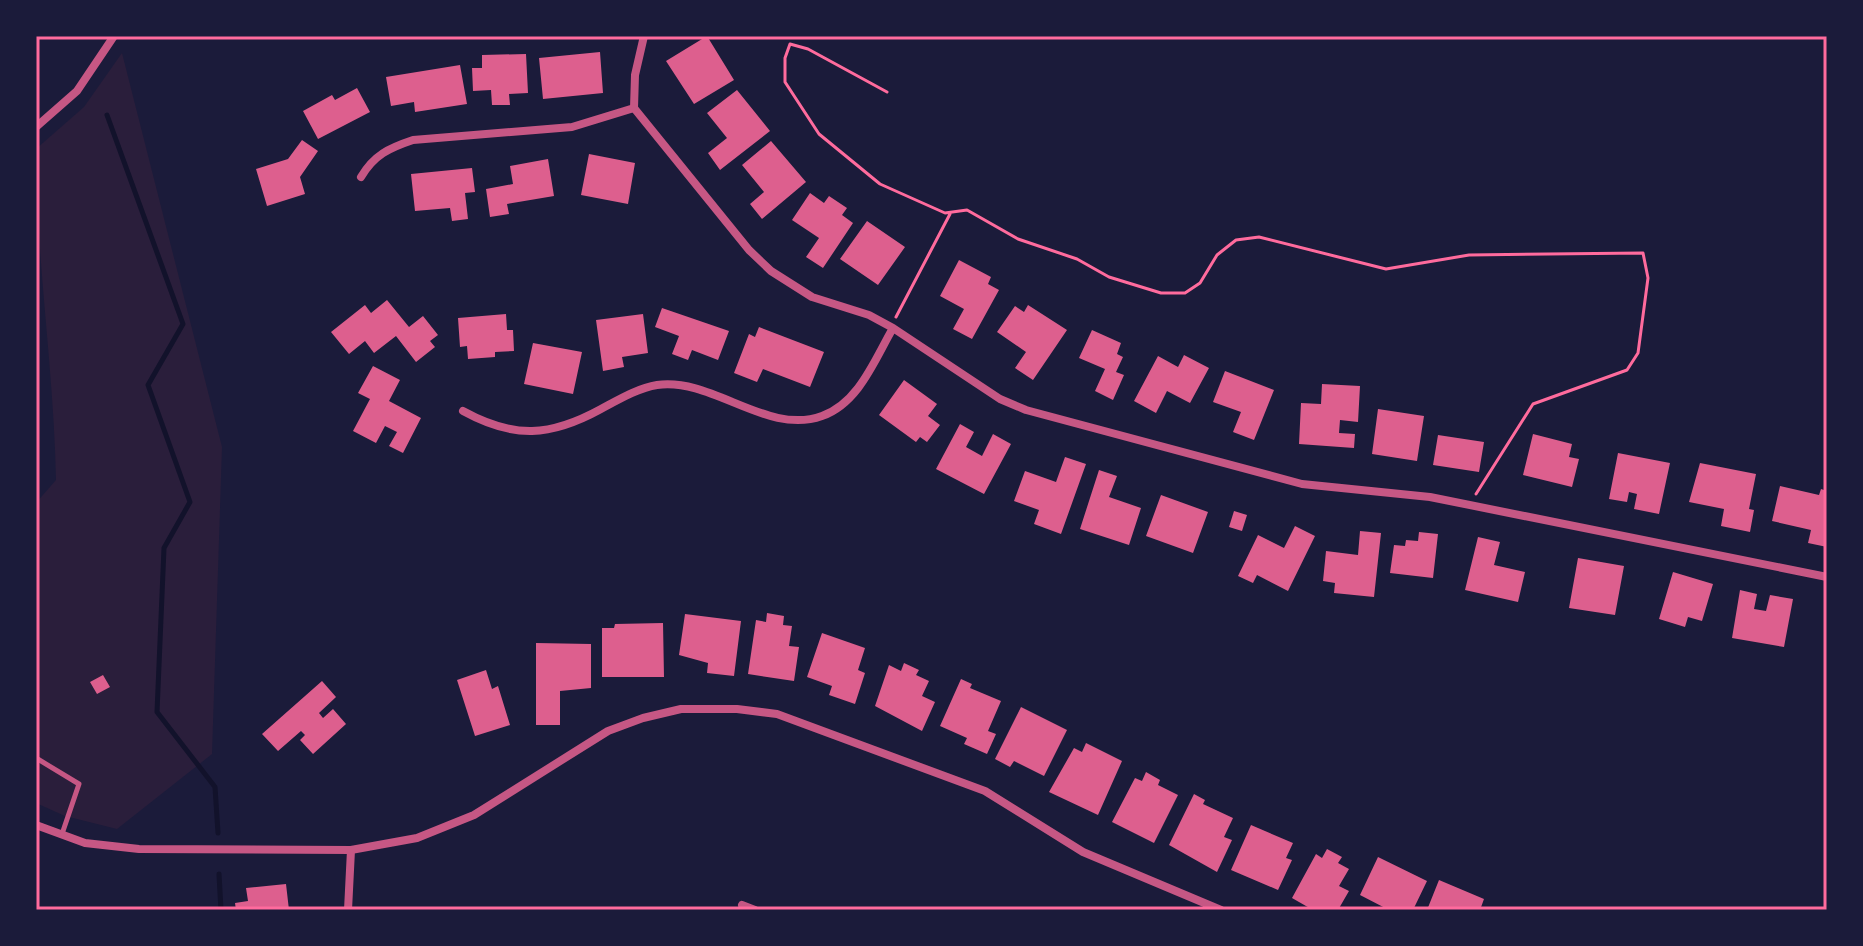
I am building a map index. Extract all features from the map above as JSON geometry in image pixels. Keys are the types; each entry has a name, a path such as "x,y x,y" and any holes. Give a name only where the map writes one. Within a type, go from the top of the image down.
{"street":[{"path":"36,127 77,91 114,36"},
{"path":"644,36 635,75 634,108 749,250 771,271 812,297 894,323 1000,399 1026,410 1286,480 1430,497 1827,577"},
{"path":"361,177 371,161 388,149 413,140 572,127 634,108"},
{"path":"463,411 489,425 516,433 549,430 656,385 685,385 784,419 803,421 840,408 861,385 894,323"},
{"path":"36,825 85,843 188,852 351,850 417,838 474,815 608,731 643,718 681,709 737,709 777,714 985,791 1083,852 1221,910"},
{"path":"348,910 351,850"},
{"path":"742,905 755,910"}],"lane":[{"path":"36,758 79,784 62,834"}],"path":[{"path":"887,92 808,49 790,44 785,58 785,82 819,134 880,184 950,214 967,210 1018,239 1077,259 1109,277 1161,293 1185,293 1200,283 1217,255 1236,240 1259,237 1386,269 1469,255 1643,253 1648,278 1638,353 1627,370 1533,404 1476,494"},
{"path":"894,323 950,214"}],"shaded area":[{"path":"122,53 222,447 212,754 117,829 65,816 36,803 36,503 56,480 36,149 84,107"}],"building":[{"path":"707,36 734,80 694,104 666,61"},
{"path":"600,52 603,93 543,99 539,58"},
{"path":"526,54 528,93 509,94 510,105 492,105 491,90 473,91 472,68 482,68 482,55"},
{"path":"460,65 467,104 415,112 414,102 391,106 386,77"},
{"path":"357,88 370,112 318,139 303,111 332,95 335,100"},
{"path":"737,90 770,131 720,170 708,153 727,138 707,113"},
{"path":"302,140 318,151 300,177 305,194 267,206 256,169 288,159"},
{"path":"771,141 806,182 762,219 750,204 764,192 742,165"},
{"path":"589,154 635,163 628,204 581,195"},
{"path":"548,159 554,196 507,204 509,214 490,217 486,189 513,184 510,166"},
{"path":"472,168 475,192 465,193 468,219 452,221 450,208 415,211 411,174"},
{"path":"810,193 824,203 829,196 847,208 842,215 853,223 823,268 806,257 819,238 792,220"},
{"path":"867,221 905,247 878,285 840,259"},
{"path":"959,260 991,277 988,284 999,290 972,339 953,329 964,309 940,296"},
{"path":"387,300 409,327 423,316 438,335 430,341 435,347 416,362 396,336 374,353 365,341 349,354 331,332 365,305 371,313"},
{"path":"1028,305 1067,330 1033,380 1015,368 1026,352 997,332 1015,306 1024,312"},
{"path":"662,308 729,331 718,360 692,350 688,360 672,354 679,336 655,327"},
{"path":"506,314 507,330 513,330 514,351 495,352 495,357 468,359 467,346 460,347 458,318"},
{"path":"643,314 648,353 622,357 624,367 603,371 596,320"},
{"path":"759,327 824,352 810,387 763,369 757,382 734,373 749,334 755,337"},
{"path":"1092,330 1121,343 1117,354 1123,357 1116,372 1124,375 1113,400 1095,391 1105,369 1079,358"},
{"path":"533,343 582,352 573,394 524,384"},
{"path":"1184,355 1209,368 1190,403 1167,391 1156,413 1134,401 1158,356 1178,367"},
{"path":"373,366 400,380 389,401 421,418 403,453 389,446 397,432 385,426 376,443 353,431 370,399 358,393"},
{"path":"1225,371 1274,390 1254,440 1233,432 1241,412 1213,402"},
{"path":"904,380 937,404 928,416 940,425 927,442 920,437 916,442 879,415"},
{"path":"1322,384 1360,386 1358,422 1340,420 1339,433 1355,434 1354,448 1299,444 1301,403 1321,404"},
{"path":"1378,409 1424,416 1417,461 1372,454"},
{"path":"960,424 974,432 966,447 982,456 993,434 1011,444 984,494 936,469"},
{"path":"1533,434 1572,444 1569,457 1579,459 1572,487 1523,475"},
{"path":"1438,435 1484,442 1479,472 1433,465"},
{"path":"1618,453 1670,463 1659,514 1634,509 1637,494 1629,492 1627,502 1609,499"},
{"path":"1065,457 1086,464 1061,534 1034,524 1039,510 1014,501 1025,471 1056,482"},
{"path":"1700,463 1756,474 1749,509 1754,510 1750,532 1721,526 1724,509 1689,502"},
{"path":"1099,470 1117,476 1109,497 1141,508 1129,545 1080,529"},
{"path":"1780,486 1819,495 1821,489 1827,491 1827,547 1808,543 1811,530 1772,521"},
{"path":"1161,495 1208,512 1193,553 1146,536"},
{"path":"1234,511 1247,515 1242,531 1229,527"},
{"path":"1295,526 1315,536 1288,591 1257,575 1253,583 1238,576 1258,535 1284,548"},
{"path":"1360,531 1381,533 1374,597 1334,593 1335,583 1323,581 1326,551 1358,555"},
{"path":"1419,532 1438,534 1433,578 1390,573 1394,545 1405,546 1406,540 1418,541"},
{"path":"1478,537 1500,542 1494,565 1525,572 1518,602 1465,590"},
{"path":"1578,558 1624,566 1615,615 1569,608"},
{"path":"1673,572 1713,584 1702,621 1688,617 1685,627 1659,619"},
{"path":"1740,590 1757,594 1754,609 1766,611 1770,595 1793,599 1784,647 1732,638"},
{"path":"767,613 784,616 783,625 792,626 789,646 799,647 794,681 748,674 756,620 766,622"},
{"path":"685,614 741,621 734,676 707,673 708,663 679,655"},
{"path":"663,623 664,677 602,677 602,628 614,628 615,624"},
{"path":"822,633 865,648 858,670 865,673 855,704 829,695 832,686 807,677"},
{"path":"536,643 591,644 591,688 560,691 560,725 536,725"},
{"path":"904,663 919,670 916,675 929,681 922,696 935,702 922,731 875,706 889,665 901,671"},
{"path":"486,670 492,689 498,686 510,725 475,736 457,680"},
{"path":"103,675 110,687 97,694 90,682"},
{"path":"961,679 972,684 970,688 1001,701 988,731 996,734 987,754 964,744 967,738 940,726"},
{"path":"322,681 336,697 319,713 323,718 333,709 346,724 313,754 300,740 305,735 301,731 278,751 262,734"},
{"path":"1021,707 1067,730 1044,776 1014,761 1010,767 995,759"},
{"path":"1086,743 1122,761 1098,815 1049,792 1074,748 1082,752"},
{"path":"1146,772 1160,780 1158,785 1178,795 1154,843 1112,822 1135,778 1142,781"},
{"path":"1194,794 1205,800 1203,804 1233,818 1224,837 1232,840 1217,872 1169,845"},
{"path":"1251,825 1293,843 1286,858 1292,860 1278,890 1231,870"},
{"path":"1327,849 1342,857 1338,863 1349,869 1339,886 1349,891 1338,910 1313,910 1292,898 1316,854 1322,858"},
{"path":"1378,857 1427,881 1413,910 1389,910 1360,895"},
{"path":"1439,880 1484,899 1480,910 1427,910"},
{"path":"286,884 289,910 236,910 235,903 248,901 246,888"}],"waterway":[{"path":"107,115 183,324 148,385 190,502 164,548 157,712 215,787 218,833"},
{"path":"219,874 221,910"}]}
